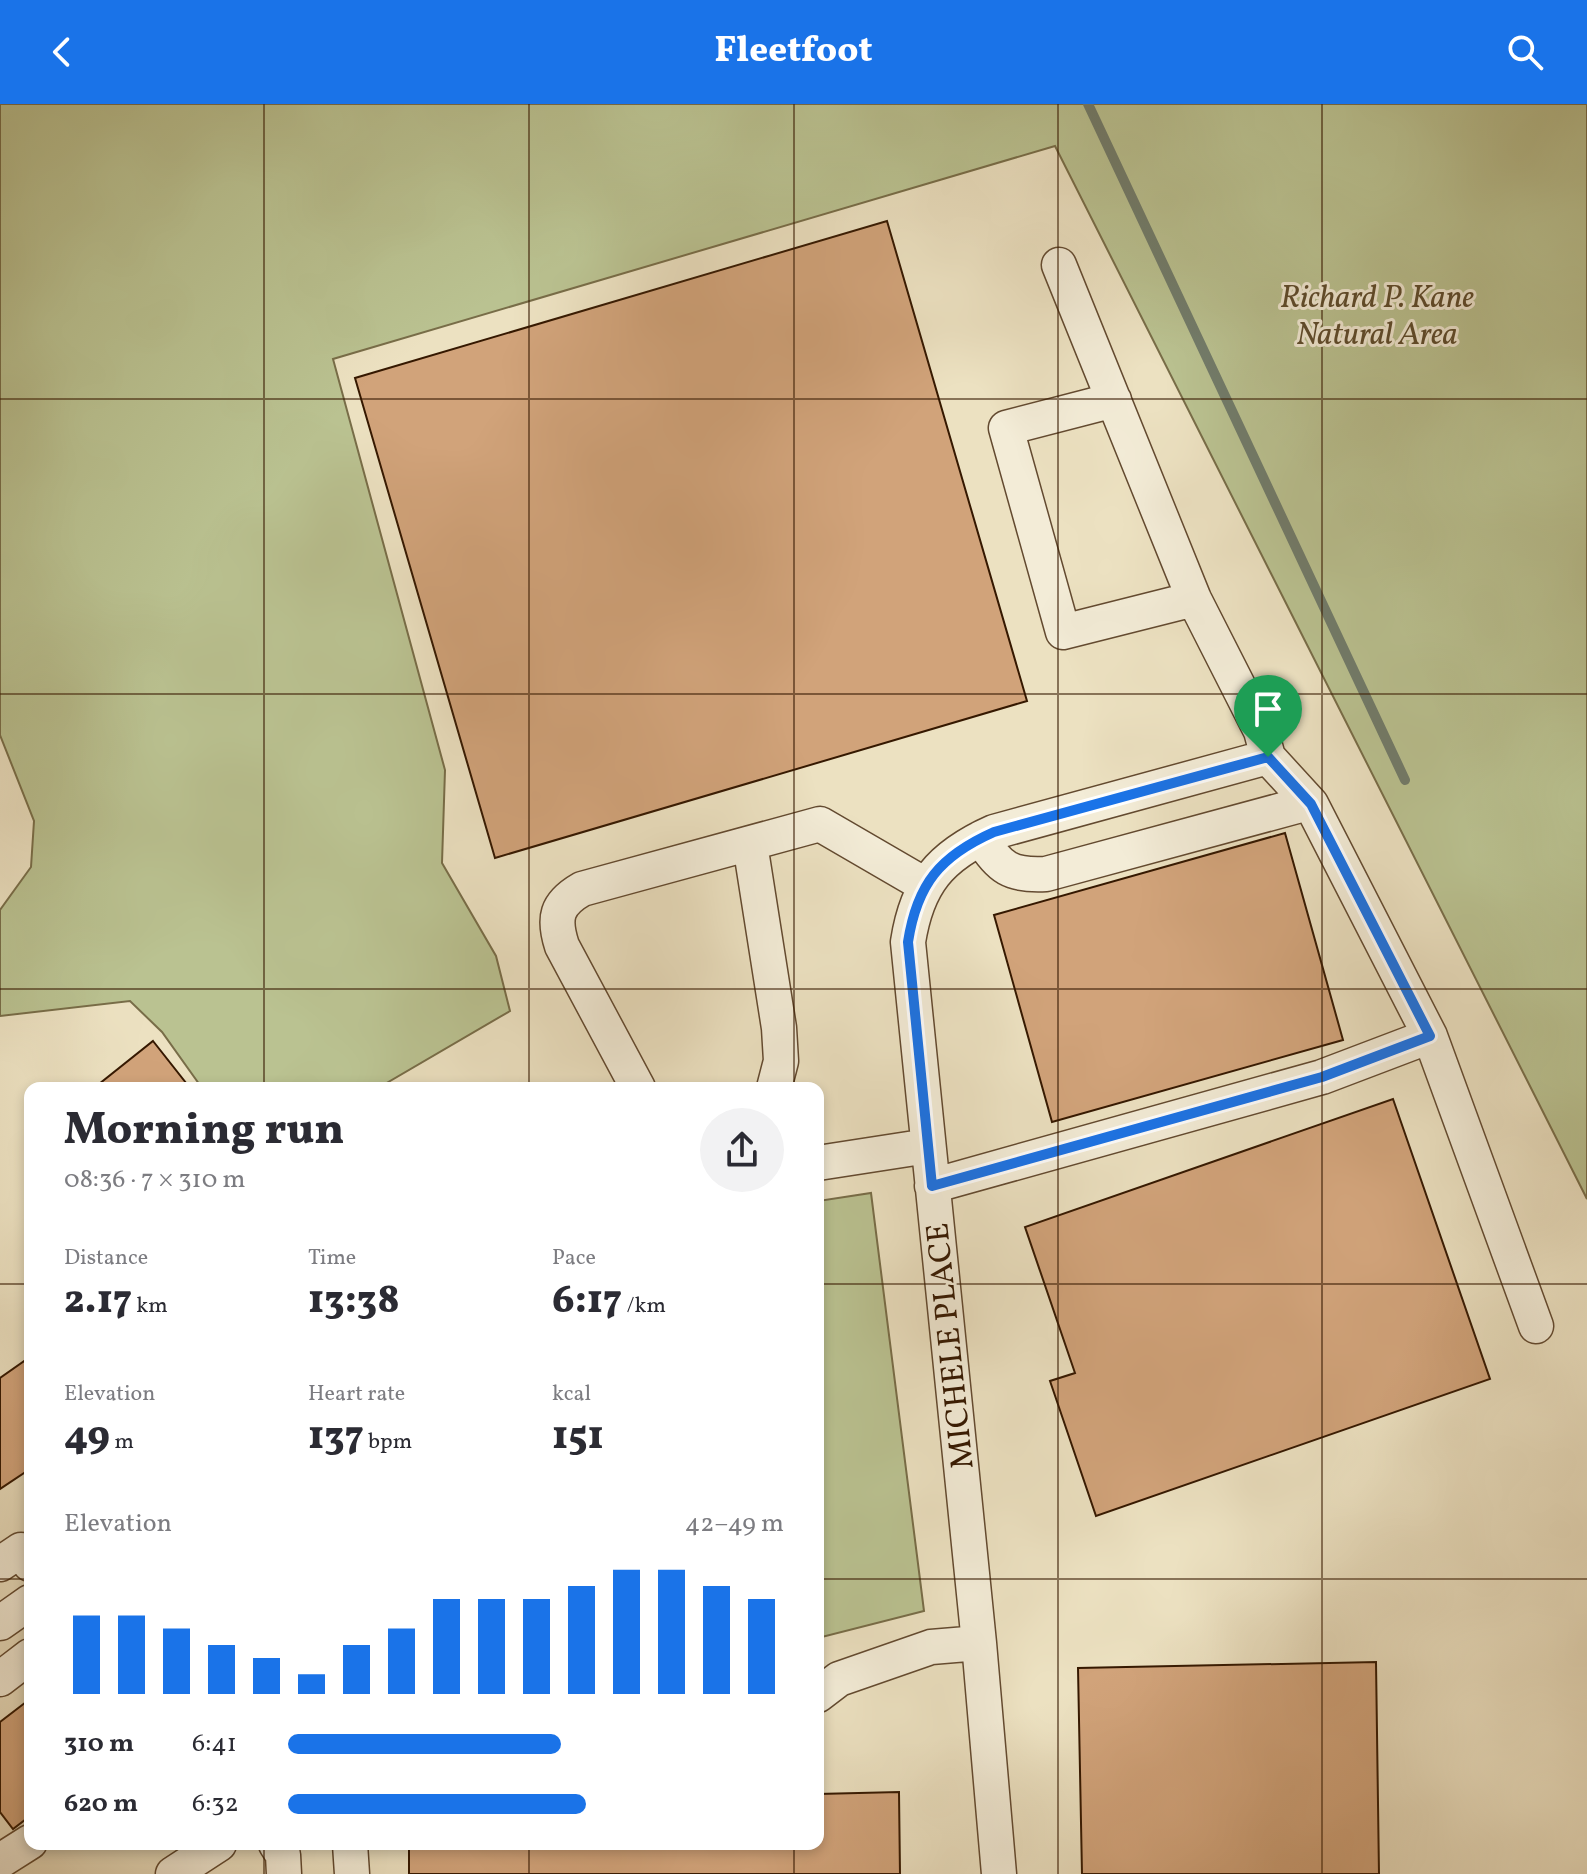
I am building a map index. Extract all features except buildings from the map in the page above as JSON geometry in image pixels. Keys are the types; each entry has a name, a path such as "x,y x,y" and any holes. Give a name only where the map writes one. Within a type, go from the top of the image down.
{"street":[{"path":"1059,265 1194,599 1265,744 1308,803 1430,1036 1536,1326"},
{"path":"1114,400 1006,428 1063,632 1194,599"},
{"path":"1265,744 977,840 1008,870 1026,875 1046,874 1308,803"},
{"path":"635,1082 562,946 556,927 559,909 568,897 582,889 820,824 925,885"},
{"name":"MICHELE PLACE","path":"977,840 947,859 925,885 912,913 908,942 979,1643 999,1874"},
{"path":"750,844 779,1028 781,1061 776,1082"},
{"path":"932,1186 1322,1077 1430,1036"},
{"path":"824,1162 928,1146"},
{"path":"0,1564 21,1550 24,1555"},
{"path":"0,1623 24,1606"},
{"path":"824,1690 839,1679 931,1647 979,1643"},
{"path":"0,1679 24,1661"},
{"path":"0,1861 24,1846"},
{"path":"173,1874 210,1850"},
{"path":"280,1850 284,1874"},
{"path":"350,1850 352,1874"}],"green space":[{"name":"Richard P. Kane Natural Area","path":"0,104 1587,104 1587,1199 1055,146 333,359 445,770 442,863 496,956 510,1011 388,1082 198,1082 162,1032 130,1001 0,1016 0,910 31,867 34,821 0,735"},
{"path":"871,1193 924,1611 824,1636 824,1200"}],"waterway":[{"path":"1088,104 1405,780"}],"route":[{"path":"1268,757 1311,804 1430,1036 1322,1077 932,1186 908,942 912,913 925,885 947,859 972,841 994,832 1268,757"}]}
